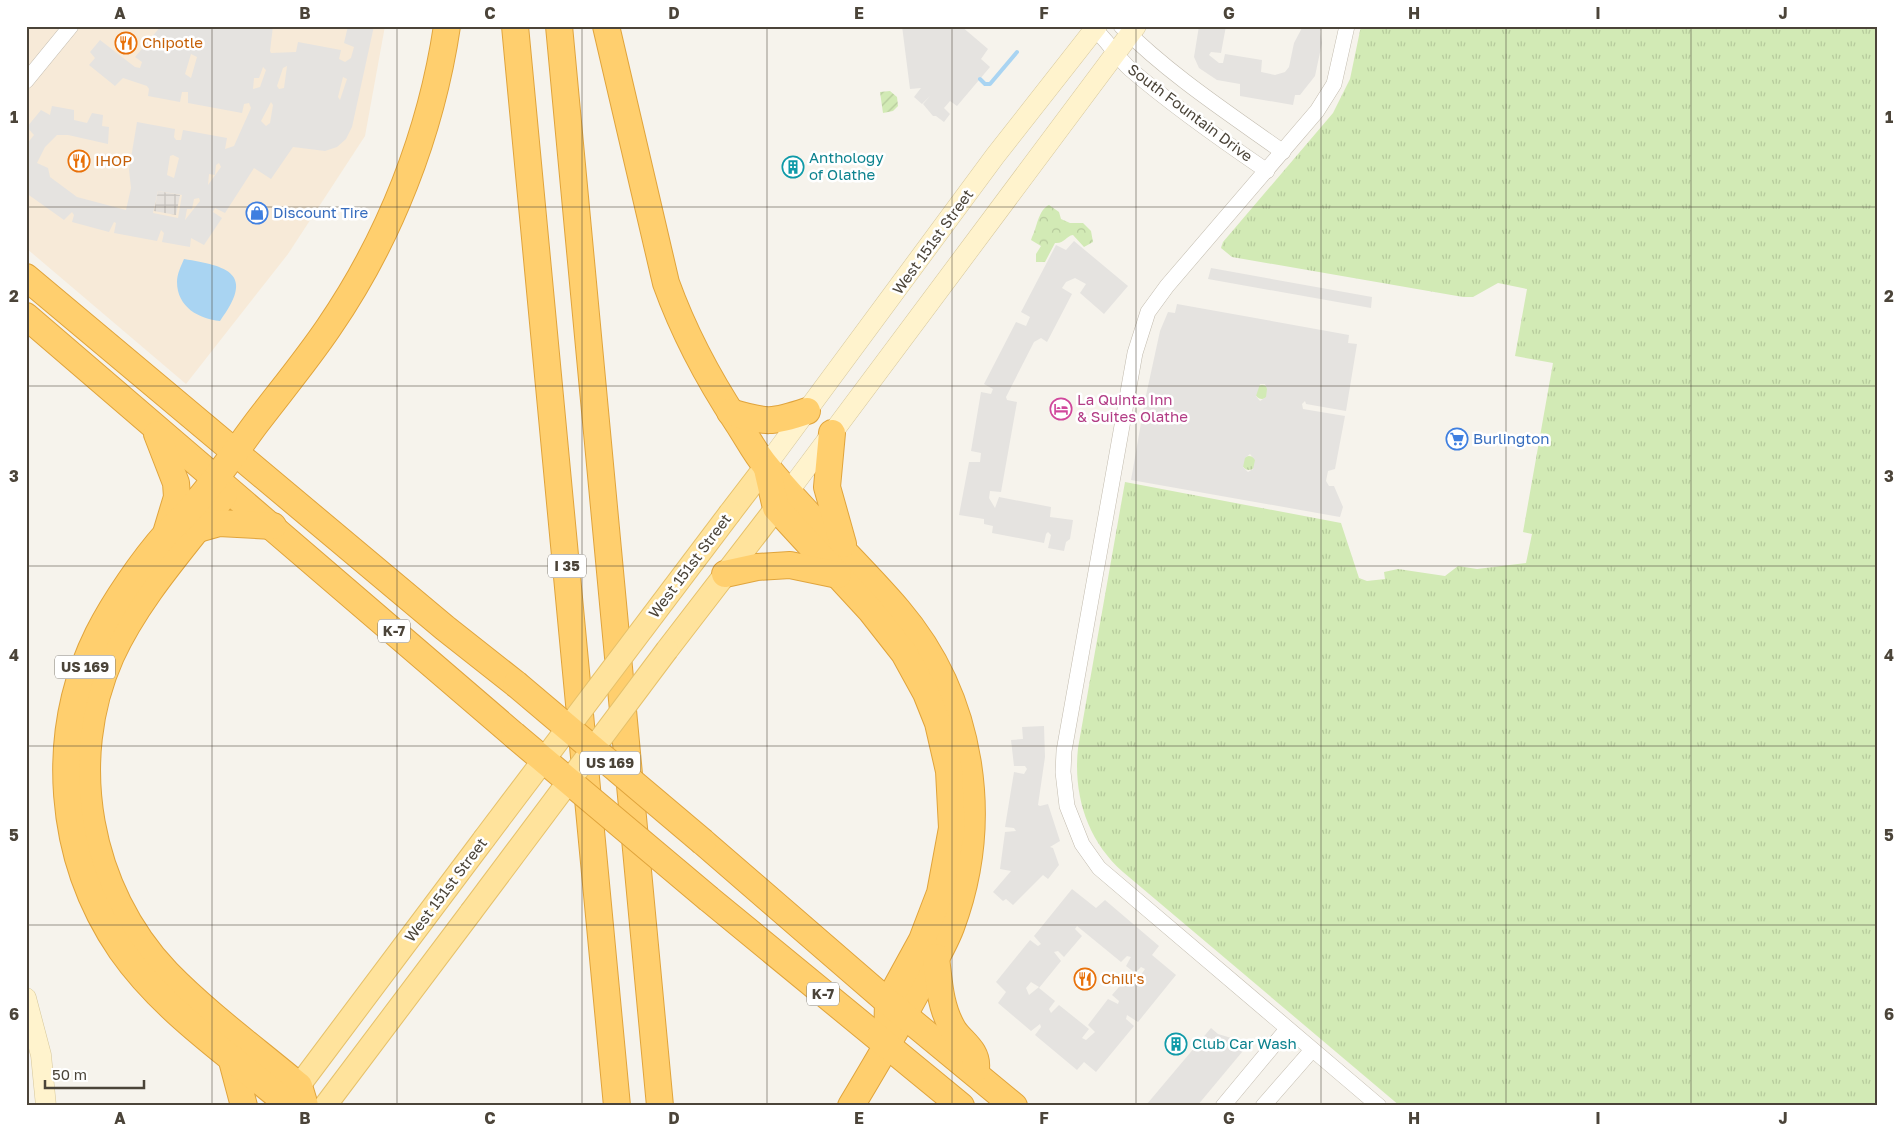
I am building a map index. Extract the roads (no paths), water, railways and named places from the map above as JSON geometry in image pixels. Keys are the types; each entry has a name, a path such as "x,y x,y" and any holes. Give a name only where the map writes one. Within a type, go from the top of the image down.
{"highway":[{"path":"293,1101 151,954 120,906 106,876 93,831 88,802 87,759 91,722 99,690 111,657 124,632 141,605 198,529 235,452 337,315 351,293 392,213 414,162 427,122 447,26"},
{"name":"I 35","path":"516,26 617,1106"},
{"path":"559,26 660,1106"},
{"path":"606,26 666,283 679,319 699,361 766,466 783,500 842,564 899,611 920,639 939,671 952,702 964,742 971,784 973,822 970,852 961,895 950,929 936,957 896,1009"},
{"name":"US 169","path":"26,277 445,628 516,684 896,1009"},
{"name":"US 169","path":"26,316 155,428 176,483 177,497 165,535 111,612 99,633 81,676 74,703 67,746 66,794 69,819 80,865 88,887 109,931 122,952 154,990 231,1057 293,1101"},
{"path":"730,412 764,422 775,421 807,411"},
{"name":"K-7","path":"155,428 273,526 514,735 709,899 961,1106"},
{"path":"832,433 827,487 842,564 908,660 926,693 938,723 949,771 952,828 940,893 896,1009 887,1046 851,1106"},
{"path":"165,535 193,506 221,484"},
{"path":"198,529 218,523 273,526"},
{"path":"725,574 757,567 842,564"},
{"path":"936,957 944,1009 954,1030 977,1058 976,1074"},
{"path":"896,1009 1014,1106"},
{"path":"231,1057 244,1106"}],"main road":[{"name":"West 151st Street","path":"293,1101 456,876 766,466 995,156 1094,27"},
{"path":"325,1106 725,574 783,500 1115,54 1129,29"},
{"path":"26,998 40,1055 46,1106"}],"street":[{"path":"26,81 71,26"},
{"path":"1347,26 1334,84 1317,111 1155,300 1140,332 1100,543 1068,728 1063,772 1067,806 1072,822 1086,850 1098,868 1379,1106"},
{"name":"South Fountain Drive","path":"1094,27 1115,54 1142,79 1192,118 1267,171"},
{"name":"South Fountain Drive","path":"1129,29 1189,86 1282,152"},
{"path":"1223,1106 1287,1029"},
{"path":"1263,1106 1312,1050"}],"water":[{"path":"184,259 213,265 224,269 232,275 236,282 236,292 231,305 220,321 204,318 185,305 178,291 177,282 179,270"}],"waterway":[{"path":"980,79 985,84 990,84 1017,52"}],"place":[{"name":"Chipotle","path":"126,43"},
{"name":"IHOP","path":"79,161"},
{"name":"Anthology of Olathe","path":"793,167"},
{"name":"Discount Tire","path":"257,213"},
{"name":"La Quinta Inn & Suites Olathe","path":"1061,409"},
{"name":"Burlington","path":"1457,439"},
{"name":"Chili's","path":"1085,979"},
{"name":"Club Car Wash","path":"1176,1044"}]}
